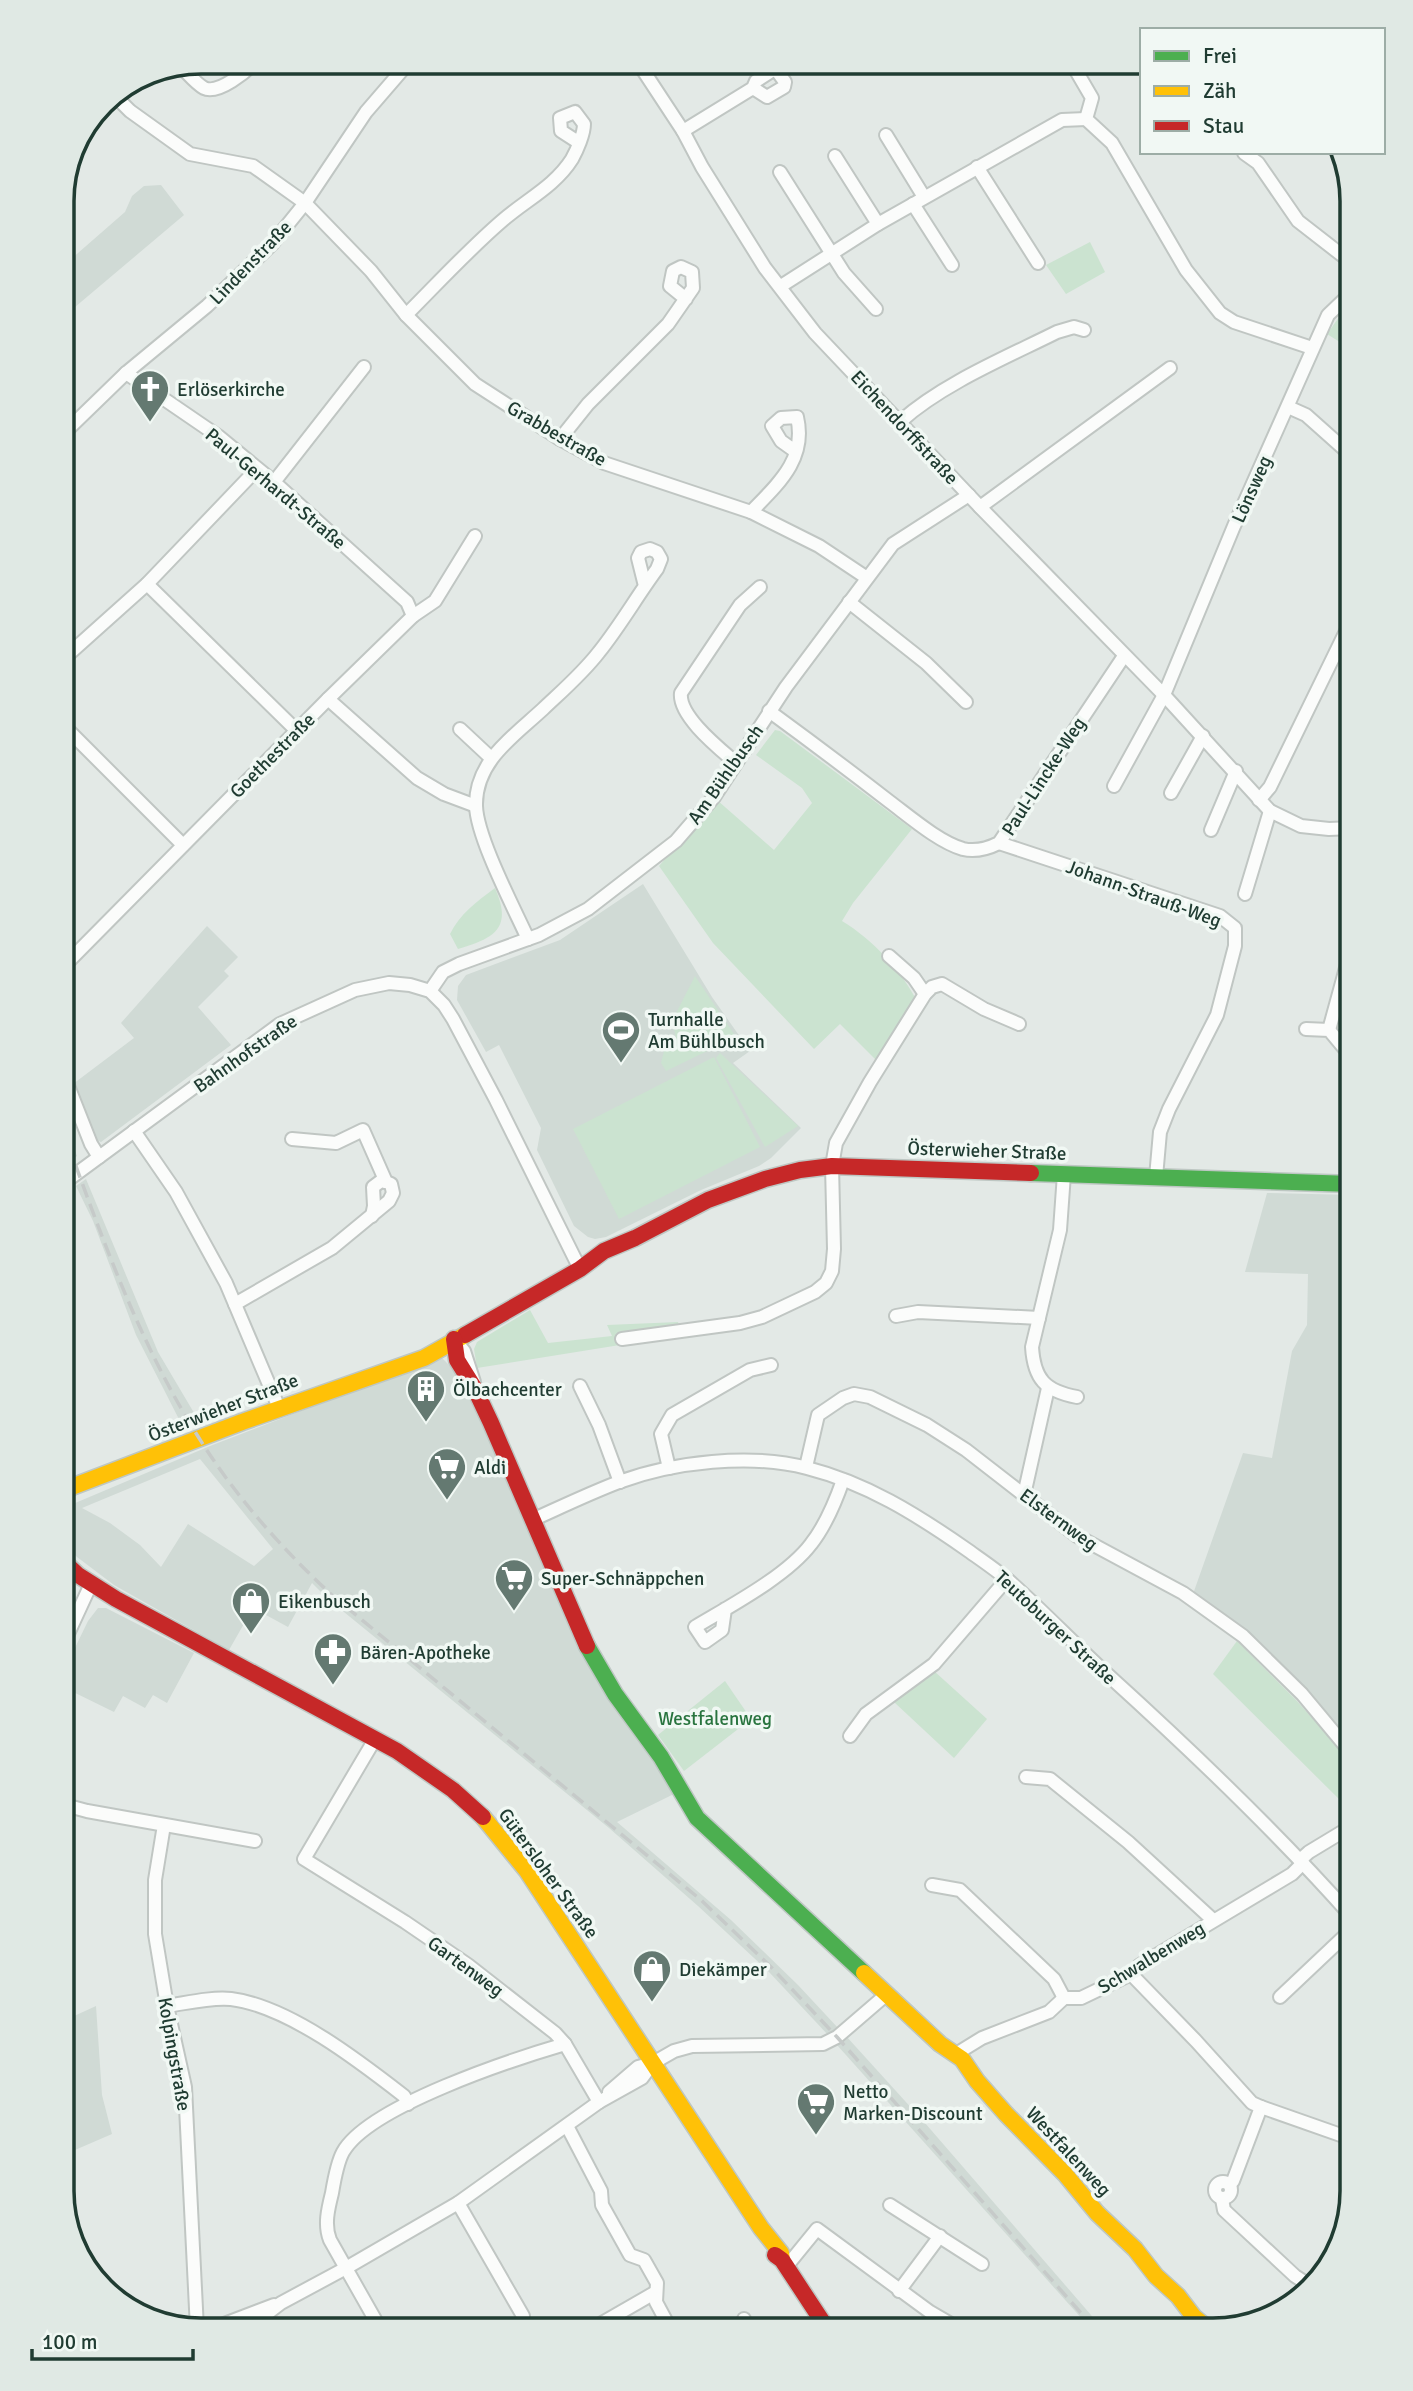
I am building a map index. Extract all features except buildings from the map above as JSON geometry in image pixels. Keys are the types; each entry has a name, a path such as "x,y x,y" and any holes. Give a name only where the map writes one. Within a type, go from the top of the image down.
{"street":[{"path":"189,74 204,88 212,90 244,74"},
{"name":"Lindenstraße","path":"74,423 126,373 245,271 272,244 305,203 366,112 399,74"},
{"name":"Eichendorffstraße","path":"646,74 765,268 815,333 1164,695 1270,811 1301,826 1340,829"},
{"path":"1078,74 1092,98 1086,119"},
{"path":"683,131 753,88"},
{"name":"Grabbestraße","path":"121,102 190,154 253,166 305,203 371,271 406,315 475,384 560,439 604,463 751,512 819,546 867,578"},
{"path":"781,286 918,200 1062,120 1086,119 1112,143 1186,270 1220,313 1234,322 1312,348"},
{"path":"886,135 952,265"},
{"path":"406,315 505,218 553,181 572,159 578,142"},
{"path":"1245,154 1258,163 1298,221 1340,254"},
{"path":"835,156 878,224"},
{"path":"977,167 1038,263"},
{"path":"780,172 844,273 876,309"},
{"path":"560,439 588,404 668,324 686,299"},
{"name":"Lönsweg","path":"1164,695 1312,348 1328,315 1340,304"},
{"path":"901,421 915,408 943,391 1056,332 1074,327 1084,330"},
{"path":"274,482 364,367"},
{"path":"980,507 1170,368"},
{"name":"Paul-Gerhardt-Straße","path":"126,373 218,436 274,482 407,602 413,617"},
{"path":"1288,407 1306,415 1340,445"},
{"path":"751,512 793,464 795,450"},
{"path":"74,649 147,584 257,469"},
{"name":"Am Bühlbusch","path":"430,991 443,972 528,939 588,909 676,841 707,806 769,711 893,544 969,495"},
{"name":"Goethestraße","path":"74,956 328,699 413,617 435,601 475,536"},
{"path":"147,584 297,731"},
{"path":"528,939 482,832 477,806 480,777 491,758 598,654 645,586"},
{"path":"736,763 710,740 680,700 681,693 740,605 760,587"},
{"path":"849,602 926,663 966,702"},
{"path":"1259,800 1270,787 1302,726 1340,644"},
{"name":"Paul-Lincke-Weg","path":"769,711 946,841 973,851 999,843 1124,656"},
{"path":"1114,786 1164,695"},
{"path":"328,699 417,778 444,794 477,806"},
{"path":"460,729 491,758"},
{"path":"74,736 183,845"},
{"path":"1171,793 1203,736"},
{"path":"1211,830 1236,771"},
{"path":"1245,894 1270,811"},
{"name":"Johann-Strauß-Weg","path":"999,843 1220,916 1235,928 1236,946 1217,1015 1160,1132 1156,1177"},
{"path":"889,956 914,978 925,994"},
{"name":"Bahnhofstraße","path":"74,1175 280,1024 301,1013 355,990 388,983 410,985 430,991"},
{"path":"622,1339 751,1320 815,1292 826,1283 832,1271 832,1166 836,1143 925,994 942,984 984,1009 1019,1024"},
{"path":"1329,1030 1340,990"},
{"path":"430,991 444,1005 465,1040 580,1269"},
{"path":"1306,1028 1329,1030 1340,1042"},
{"path":"74,1101 99,1157"},
{"path":"235,1304 332,1248 389,1201 393,1193 363,1130 336,1143 292,1139"},
{"path":"134,1131 176,1192 226,1283 279,1408"},
{"name":"Österwieher Straße","path":"74,1486 279,1408 424,1358 698,1205 746,1185 800,1170 832,1166 1340,1184"},
{"path":"1065,1174 1060,1230 1032,1347 1033,1363 1048,1388 1077,1397"},
{"path":"896,1316 919,1312 1039,1318"},
{"name":"Westfalenweg","path":"454,1339 457,1360 475,1389 580,1634 615,1694 661,1757 697,1818 940,2044 956,2054 1006,2114 1065,2174 1097,2213 1135,2249 1156,2276 1178,2295 1195,2318"},
{"path":"669,1468 661,1434 672,1415 750,1370 771,1365"},
{"path":"580,1387 599,1425 620,1482"},
{"path":"1024,1495 1048,1388"},
{"name":"Elsternweg","path":"806,1467 818,1415 854,1394 870,1397 927,1425 966,1450 1077,1536 1183,1593 1243,1636 1302,1694 1340,1740"},
{"name":"Teutoburger Straße","path":"532,1520 620,1482 669,1468 730,1462 766,1462 806,1467 871,1490 896,1503 1007,1579 1183,1744 1340,1900"},
{"path":"725,1609 787,1569 810,1546 835,1502 843,1480"},
{"name":"Gütersloher Straße","path":"74,1570 91,1584 438,1776 490,1823 527,1871 761,2228 768,2244 820,2318"},
{"path":"850,1736 866,1714 934,1664 1007,1579"},
{"path":"74,1621 91,1584"},
{"name":"Gartenweg","path":"375,1739 304,1859 468,1965 565,2044 599,2102"},
{"path":"1026,1777 1051,1779 1128,1842 1213,1920"},
{"path":"74,1808 255,1840"},
{"name":"Kolpingstraße","path":"164,1825 155,1880 155,1934 185,2087 200,2317"},
{"name":"Schwalbenweg","path":"956,2054 982,2038 1049,2012 1064,1998 1081,1998 1130,1974 1140,1965 1292,1874 1302,1862 1340,1835"},
{"path":"932,1885 960,1890 1054,1979 1064,1998"},
{"path":"1280,1997 1340,1940"},
{"path":"1130,1974 1252,2103 1340,2135"},
{"path":"262,2317 281,2303 458,2203 599,2102 642,2078 653,2063 674,2051 692,2046 823,2044 837,2037 887,1994"},
{"path":"167,2006 229,1999 264,2006 349,2053 404,2096 408,2104"},
{"path":"374,2317 326,2226 343,2153 354,2139 383,2117 408,2104 520,2057 565,2044"},
{"path":"1261,2107 1233,2180 1229,2184 1231,2195 1222,2199 1224,2210 1302,2280"},
{"path":"567,2126 601,2191 602,2205 630,2255 644,2260 657,2283 656,2302 664,2317"},
{"path":"458,2203 523,2317"},
{"path":"890,2205 982,2264"},
{"path":"784,2264 817,2229 899,2291 940,2318"},
{"path":"899,2291 940,2236"},
{"path":"612,2317 656,2292"},
{"path":"235,2317 281,2303"}],"shaded area":[{"path":"161,185 184,215 74,308 74,257 125,212 132,196 144,186"},
{"path":"643,884 712,997 750,1051 733,1063 801,1128 771,1158 759,1166 701,1190 606,1237 595,1239 574,1226 537,1150 541,1128 499,1045 486,1052 457,1000 458,986 466,975 560,940"},
{"path":"207,926 238,957 224,971 229,976 198,1007 231,1045 101,1142 93,1139 74,1083 134,1038 121,1023"},
{"path":"86,1179 158,1352 200,1423 184,1429 136,1335 93,1221 76,1186"},
{"path":"1267,1193 1340,1195 1340,1730 1305,1689 1193,1594 1243,1453 1272,1458 1292,1351 1307,1325 1308,1274 1245,1272"},
{"path":"441,1357 462,1378 493,1439 527,1521 676,1793 617,1822 731,1920 839,2029 829,2036 769,1972 609,1828 328,1599 312,1583 288,1627 253,1608 229,1650 114,1585 77,1557 74,1554 74,1504 210,1446","holes":["200,1459 273,1549 254,1566 188,1524 161,1567 140,1545 110,1523 82,1508"]},
{"path":"98,1608 106,1608 194,1653 167,1703 153,1695 145,1708 123,1696 114,1712 74,1692 74,1650 88,1621"},
{"path":"96,2006 102,2095 112,2134 75,2150 74,2148 74,2016"},
{"path":"846,2036 1094,2318 1081,2318 837,2045"}],"green space":[{"path":"1090,242 1105,272 1066,294 1046,265"},
{"path":"1340,316 1340,342 1327,334"},
{"path":"775,730 780,731 912,829 853,903 842,921 885,956 917,1001 878,1062 840,1024 814,1049 713,943 659,866 717,800 774,850 812,803 802,788 756,755"},
{"path":"495,888 502,913 497,930 482,941 458,949 450,934 454,927 469,909"},
{"path":"695,976 736,1037 666,1071 661,1063 664,1051 677,1042 672,1021"},
{"path":"720,1053 798,1126 765,1147 716,1058"},
{"path":"714,1057 760,1147 619,1219 573,1129"},
{"path":"530,1310 548,1343 612,1336 607,1325 678,1322 682,1335 477,1368 474,1349 477,1342"},
{"path":"1237,1641 1296,1700 1340,1752 1340,1800 1213,1674"},
{"path":"934,1671 987,1719 954,1758 894,1702"},
{"name":"Westfalenweg","path":"725,1681 751,1719 684,1771 658,1735"}],"railway":[{"path":"74,1161 122,1286 157,1364 213,1460 261,1522 333,1596 701,1900 772,1968 837,2037 1085,2318"}],"traffic: fast":[{"path":"1031,1173 1340,1184"},
{"path":"587,1646 615,1694 661,1757 697,1818 864,1973"}],"traffic: slow":[{"path":"74,1486 242,1422 424,1358 465,1335"},
{"path":"483,1817 527,1871 761,2228 781,2253 782,2260"},
{"path":"864,1973 940,2044 962,2059 1006,2114 1065,2174 1097,2213 1135,2249 1195,2318"}],"traffic: jam":[{"path":"465,1335 580,1269 604,1251 708,1200 765,1179 800,1170 832,1166 1031,1173"},
{"path":"454,1339 457,1360 491,1423 587,1646"},
{"path":"74,1571 116,1599 397,1751 453,1790 483,1817"},
{"path":"775,2255 782,2260 820,2318"}],"place":[{"name":"Erlöserkirche","path":"150,423"},
{"name":"Turnhalle Am Bühlbusch","path":"621,1064"},
{"name":"Ölbachcenter","path":"426,1423"},
{"name":"Aldi","path":"447,1501"},
{"name":"Super-Schnäppchen","path":"514,1612"},
{"name":"Eikenbusch","path":"251,1635"},
{"name":"Bären-Apotheke","path":"333,1686"},
{"name":"Diekämper","path":"652,2003"},
{"name":"Netto Marken-Discount","path":"816,2136"}]}
